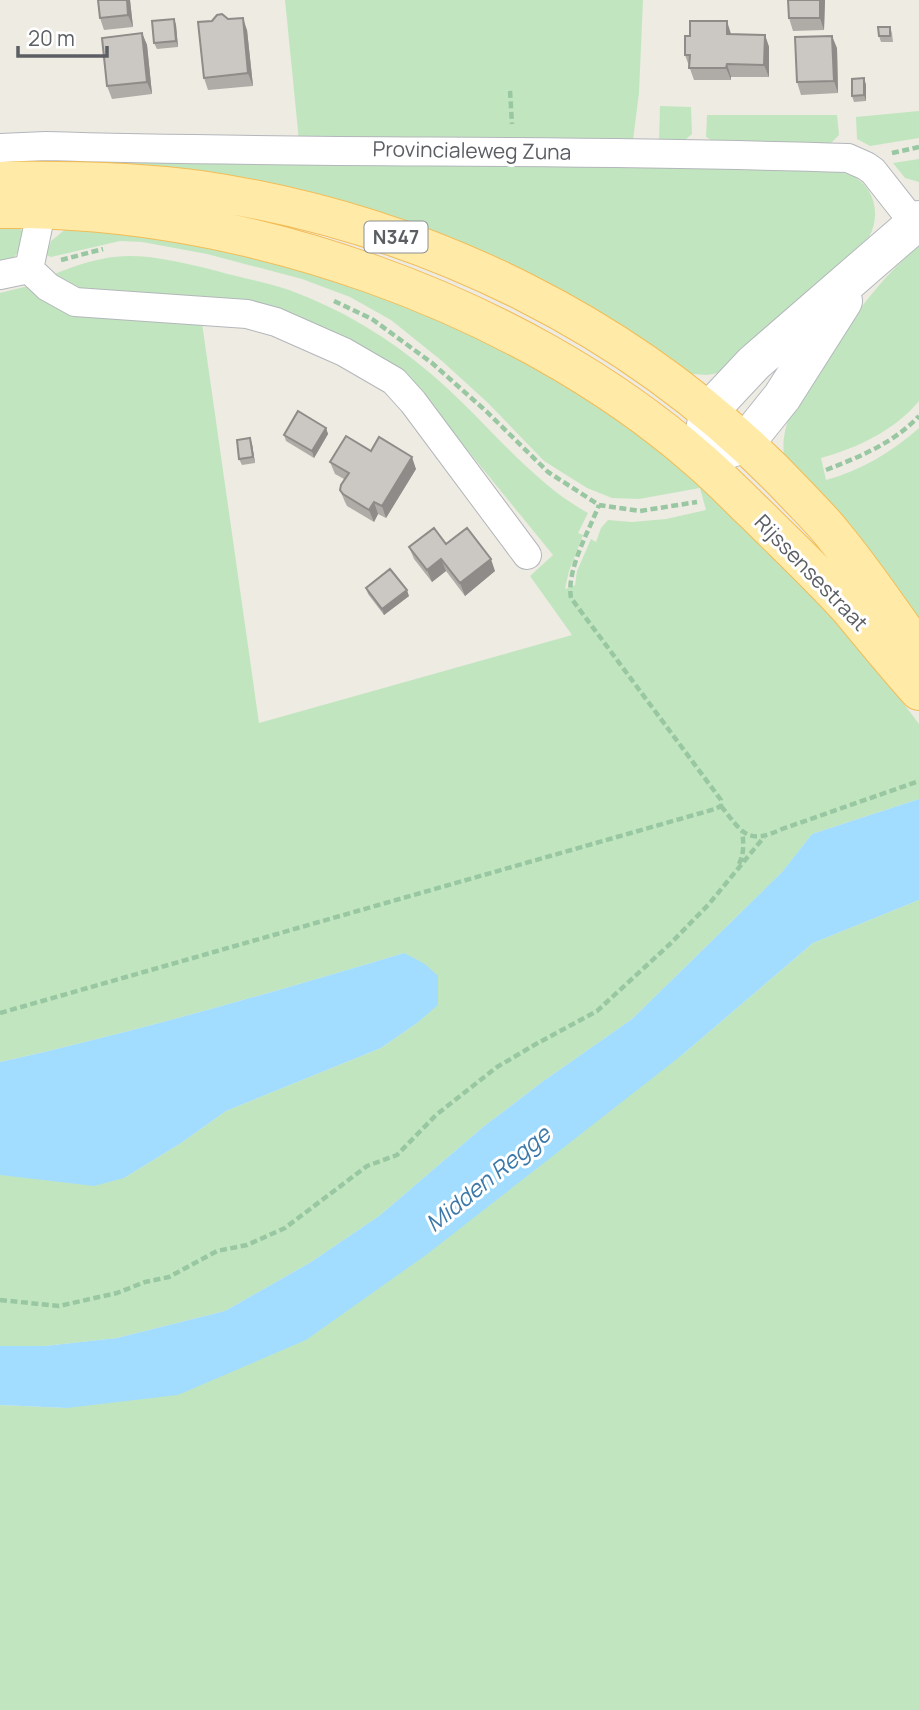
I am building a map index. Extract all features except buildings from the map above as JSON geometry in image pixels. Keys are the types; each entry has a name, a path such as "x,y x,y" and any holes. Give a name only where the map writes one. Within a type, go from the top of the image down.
{"main road":[{"name":"N347","path":"0,181 42,195 133,217 241,236 327,258 390,280 464,312 576,371 699,459"},
{"name":"N347","path":"0,209 42,195 118,182 202,191 310,211 397,237 476,269 579,322 648,365 709,411 745,443"},
{"path":"699,459 709,411 754,363 917,222"},
{"path":"699,459 745,443 782,397 866,265"},
{"name":"Rijssensestraat","path":"745,443 835,536 919,651"},
{"name":"Rijssensestraat","path":"699,459 848,607 919,691"}],"street":[{"name":"Provincialeweg Zuna","path":"0,148 46,146 513,153 649,152 848,158 866,166 879,177 917,222"},
{"path":"29,269 42,195"},
{"path":"0,275 29,269"},
{"path":"29,269 48,287 75,302 247,314 276,322 344,352 394,382 414,402 527,555"}],"path":[{"path":"826,470 853,460 883,444 919,416"},
{"path":"701,501 640,511 599,505 573,569 569,591 571,598 721,800 720,806 741,831 744,841 743,857 736,871"},
{"path":"0,1300 60,1306 108,1296 145,1282 169,1277 207,1255 247,1245 285,1228 367,1166 397,1155 447,1105 497,1067 597,1011 670,944 725,887 764,838 782,829 919,781"},
{"path":"0,1013 525,865 720,806"},
{"path":"741,831 764,838"}],"green space":[{"path":"285,0 643,0 639,93 633,140 299,141"},
{"path":"660,106 691,107 692,134 685,140 659,142"},
{"path":"919,111 919,138 870,146 857,139 856,117"},
{"path":"707,115 837,115 839,135 829,145 713,141 706,137"},
{"path":"919,159 919,182 905,178 893,163"},
{"path":"58,161 809,167 842,173 864,184 873,200 875,219 869,237 755,352 732,368 707,375 680,373 604,321 154,174"},
{"path":"0,217 15,222 23,232 17,253 0,267"},
{"path":"68,227 246,246 523,351 701,478 826,601 919,724 919,799 812,834 782,872 632,1019 483,1127 379,1216 311,1262 225,1311 117,1338 45,1346 0,1346 0,1175 124,1178 226,1111 381,1048 417,1023 404,953 152,1025 0,1062 0,293 28,286 202,323 259,723 572,635 530,576 553,555 425,398 312,326 85,294 52,275 99,259 140,256 162,259 289,290 363,325 430,373 546,484 588,513 578,533 583,535 565,589 575,585 577,571 591,539 596,542 601,528 608,520 632,522 666,519 706,510 700,488 639,499 612,498 587,488 544,461 488,403 442,361 391,320 350,297 302,279 207,254 142,242 120,241 51,257 46,255 51,241"},
{"path":"919,246 919,401 898,421 874,437 821,458 826,480 876,459 919,428 919,630 784,457 783,445 791,412 834,346 881,283"},
{"path":"919,900 919,1710 0,1710 0,1405 67,1408 682,1055 813,943"}],"water":[{"name":"Midden Regge","path":"919,799 919,900 813,943 682,1055 426,1255 306,1340 178,1395 67,1408 0,1405 0,1346 45,1346 117,1338 225,1311 311,1262 379,1216 483,1127 632,1019 782,872 812,834"},
{"path":"404,953 425,964 438,976 438,1005 381,1048 226,1111 124,1178 94,1186 0,1175 0,1062 152,1025"}]}
